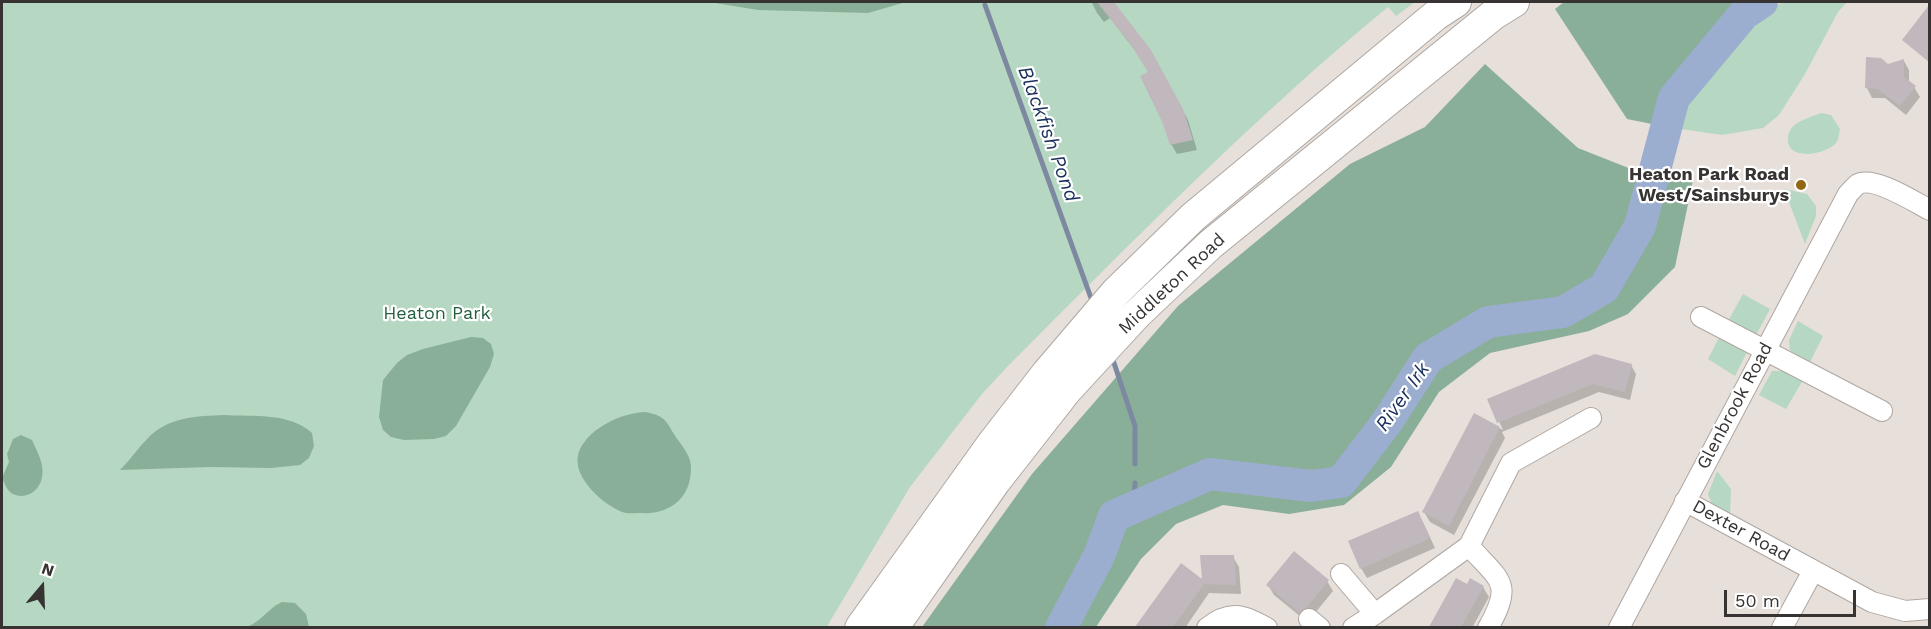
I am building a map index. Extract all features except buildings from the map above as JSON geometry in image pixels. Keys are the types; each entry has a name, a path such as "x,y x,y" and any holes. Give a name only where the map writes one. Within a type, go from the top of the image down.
{"highway":[{"name":"Middleton Road","path":"860,627 991,445 1046,374 1116,292 1193,217 1427,23 1456,2"},
{"name":"Middleton Road","path":"893,627 995,482 1067,390 1137,314 1211,244 1493,15 1514,2"}],"street":[{"name":"Glenbrook Road","path":"1619,627 1848,194 1854,187 1864,183 1875,184 1929,210"},
{"path":"1701,317 1882,411"},
{"path":"1353,627 1375,614 1469,546 1511,463 1591,418"},
{"name":"Dexter Road","path":"1685,501 1872,602 1905,611 1929,609"},
{"path":"1469,546 1501,582 1502,601 1488,627"},
{"path":"1782,627 1813,571"},
{"path":"1341,574 1375,614"},
{"path":"1208,627 1230,615 1249,618 1267,627"}],"green space":[{"name":"Heaton Park","path":"2,2 1415,2 1396,16 1388,7 1338,49 1194,182 1008,366 982,394 910,487 826,628 2,627"},
{"path":"709,2 906,2 868,13 758,10"},
{"path":"1564,2 1749,2 1735,14 1676,86 1657,125 1627,119 1555,9"},
{"path":"1782,2 1847,2 1838,12 1805,74 1779,115 1763,128 1722,135 1681,129 1688,102 1757,20"},
{"path":"1485,64 1578,148 1636,171 1694,175 1675,267 1628,314 1589,331 1490,353 1439,392 1391,467 1344,505 1289,514 1223,505 1176,524 1141,559 1096,627 922,627 1032,474 1178,306 1350,164 1425,127"},
{"path":"1821,113 1831,115 1840,129 1836,143 1816,153 1799,153 1793,150 1789,145 1788,137 1792,128"},
{"path":"1784,189 1807,194 1816,206 1816,216 1805,244"},
{"path":"1743,294 1770,309 1755,337 1727,323"},
{"path":"1798,321 1823,336 1809,364 1790,350 1789,340"},
{"path":"1721,334 1746,348 1746,354 1735,376 1708,359"},
{"path":"471,337 483,338 491,344 494,354 490,367 456,426 446,436 434,439 404,440 391,437 383,430 379,417 383,380 407,355"},
{"path":"1772,371 1786,371 1803,380 1786,409 1759,395"},
{"path":"645,412 662,418 685,449 691,464 690,479 683,496 669,508 651,513 624,513 596,495 582,478 577,459 585,441 599,428 617,418"},
{"path":"224,415 270,417 303,426 312,433 314,446 309,458 300,465 271,468 210,467 120,470 148,438 165,426 193,417"},
{"path":"21,435 32,440 43,472 41,482 32,493 18,496 11,493 2,478 9,462 7,454 13,439"},
{"path":"1717,471 1731,489 1730,515 1713,507 1708,494"},
{"path":"282,602 295,603 306,614 309,627 247,627 257,622"}],"waterway":[{"name":"River Irk","path":"1061,628 1099,556 1114,516 1210,474 1311,486 1341,482 1387,422 1428,358 1488,322 1563,312 1604,288 1640,226 1674,98 1744,14 1762,2"},
{"name":"Blackfish Pond","path":"985,5 1091,298"},
{"name":"Blackfish Pond","path":"1112,357 1135,426 1135,464"},
{"path":"1134,507 1135,483"}],"place":[{"name":"Heaton Park Road West/Sainsburys","path":"1801,185"}]}
